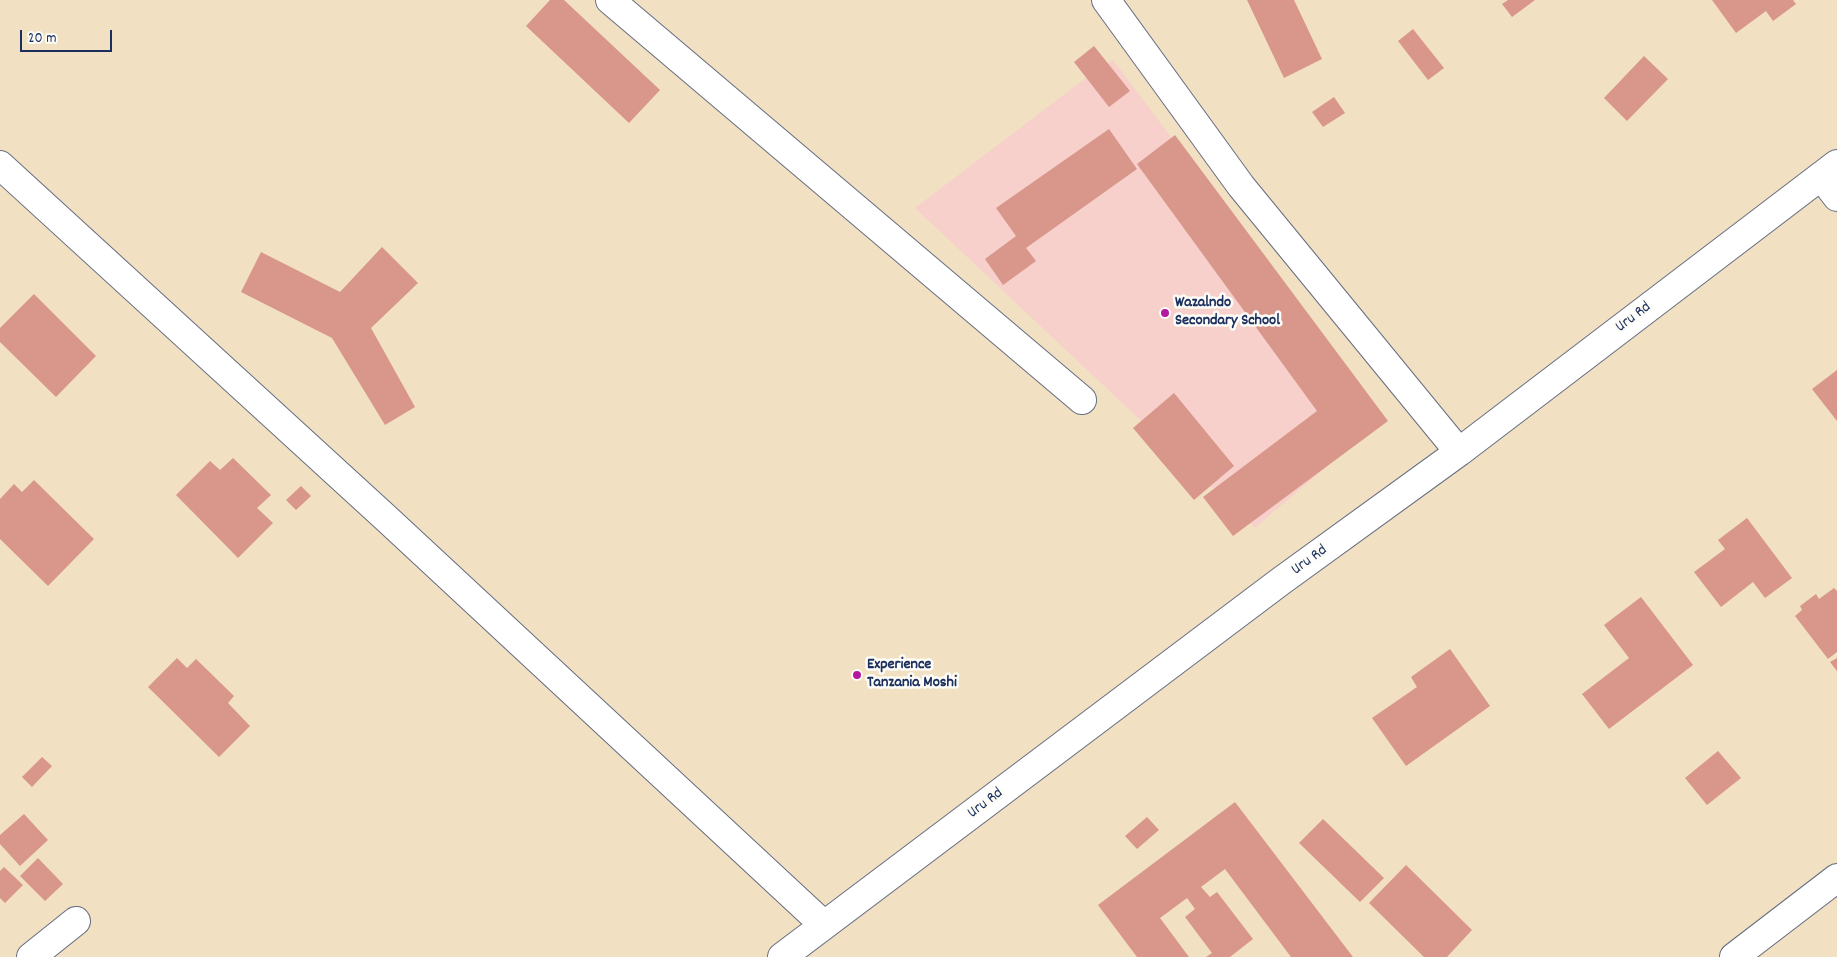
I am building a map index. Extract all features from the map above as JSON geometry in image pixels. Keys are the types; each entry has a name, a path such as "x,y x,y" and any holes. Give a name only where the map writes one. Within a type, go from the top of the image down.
{"street":[{"path":"610,0 1082,400"},
{"path":"1106,0 1241,186 1459,452"},
{"path":"0,165 387,519 824,925"},
{"name":"Uru Rd","path":"782,957 1281,581 1832,179"},
{"path":"1734,957 1837,878"},
{"path":"31,957 76,921"}],"shaded area":[{"name":"Wazalndo Secondary School","path":"1113,60 1383,418 1255,528 915,208 1079,83"}],"building":[{"path":"550,0 564,0 660,90 629,123 526,26"},
{"path":"1247,0 1294,0 1322,59 1284,78"},
{"path":"1508,0 1535,0 1512,17 1502,4"},
{"path":"1712,0 1793,0 1796,4 1773,21 1766,11 1736,33"},
{"path":"1413,29 1444,68 1428,80 1398,41"},
{"path":"1094,46 1130,91 1109,107 1074,62"},
{"path":"1644,56 1668,79 1627,121 1604,98"},
{"path":"1334,97 1345,113 1323,127 1312,112"},
{"path":"1109,129 1137,169 1026,248 1036,261 1003,285 985,259 1016,236 996,208"},
{"path":"1175,135 1388,421 1233,536 1203,497 1317,411 1137,164"},
{"path":"382,247 418,283 371,328 415,407 385,425 332,338 241,292 261,252 340,292"},
{"path":"34,294 96,356 56,397 0,342 0,328"},
{"path":"1837,370 1837,421 1812,389"},
{"path":"1174,393 1234,466 1194,500 1133,428"},
{"path":"233,458 271,495 257,508 273,523 238,558 176,495 210,461 220,470"},
{"path":"34,480 94,539 48,586 0,539 0,499 14,484 22,492"},
{"path":"301,486 311,496 296,510 286,500"},
{"path":"1747,518 1792,578 1765,598 1753,582 1721,607 1694,572 1725,549 1718,540"},
{"path":"1834,588 1837,591 1837,652 1828,659 1795,616 1802,610 1800,606 1816,594 1819,599"},
{"path":"1641,597 1693,665 1609,729 1582,694 1629,658 1604,625"},
{"path":"1450,649 1490,706 1406,766 1372,718 1417,687 1411,677"},
{"path":"177,658 187,668 196,659 234,696 228,703 250,726 219,757 148,687"},
{"path":"1837,658 1837,671 1830,662"},
{"path":"1718,751 1741,778 1707,805 1685,778"},
{"path":"42,757 52,766 32,787 22,777"},
{"path":"1235,802 1353,957 1291,957 1225,869 1201,887 1210,897 1217,892 1253,939 1230,957 1206,957 1212,953 1185,917 1195,909 1187,898 1160,918 1189,957 1137,957 1098,905"},
{"path":"24,814 48,840 20,866 0,844 0,835"},
{"path":"1147,817 1159,830 1137,849 1125,836"},
{"path":"1323,819 1384,878 1360,902 1299,843"},
{"path":"38,858 63,884 45,901 20,876"},
{"path":"1406,865 1472,930 1447,957 1424,957 1369,903"},
{"path":"4,867 23,885 5,903 0,898 0,871"}],"place":[{"name":"Wazalndo Secondary School","path":"1165,313"},
{"name":"Experience Tanzania Moshi","path":"857,675"}]}
